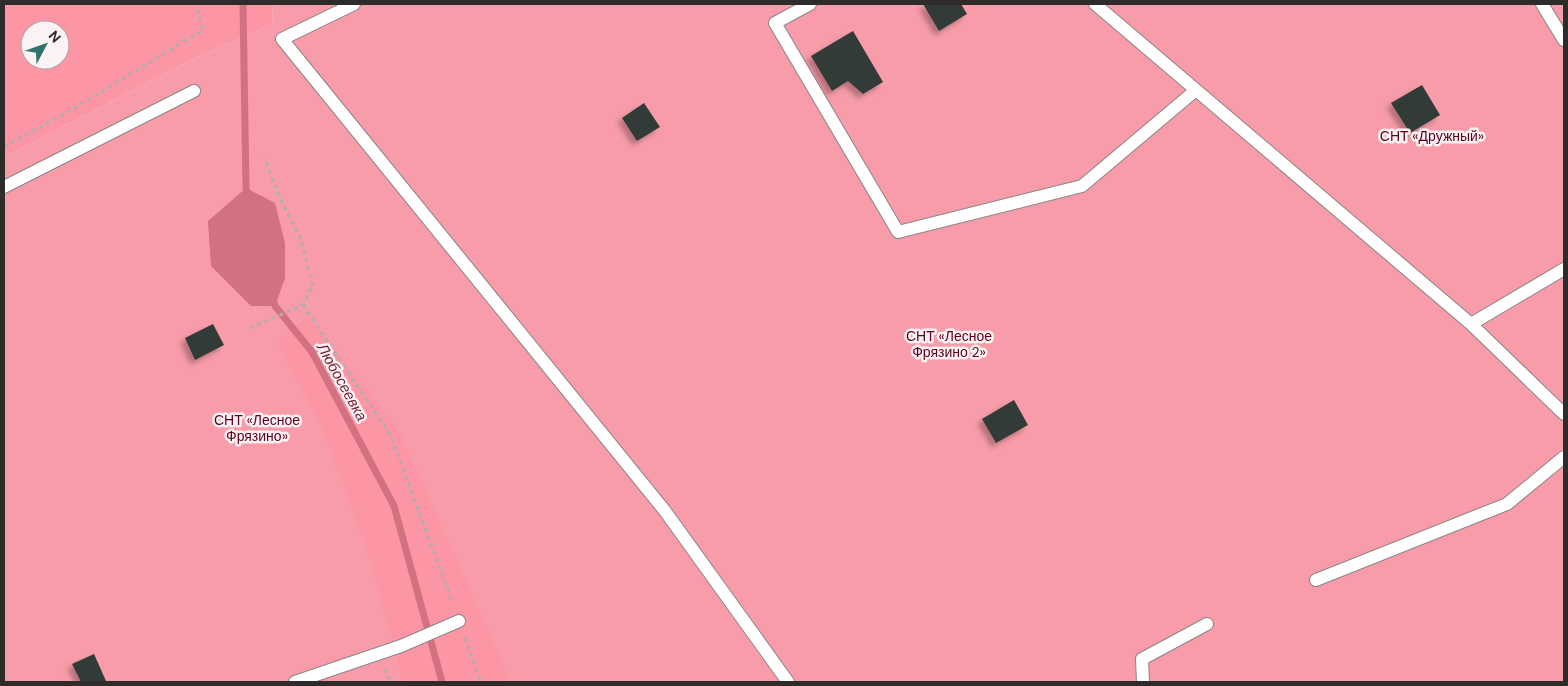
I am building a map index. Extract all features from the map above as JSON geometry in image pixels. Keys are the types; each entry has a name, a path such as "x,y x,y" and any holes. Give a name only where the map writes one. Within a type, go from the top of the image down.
{"lane":[{"path":"354,4 282,39 665,510 788,682"},
{"path":"810,4 775,23 898,232 1082,186 1196,90"},
{"path":"1095,4 1472,324 1564,414"},
{"path":"1542,4 1564,40"},
{"path":"4,187 194,91"},
{"path":"1472,324 1564,269"},
{"path":"1316,580 1507,504 1564,457"},
{"path":"296,682 401,646 459,621"},
{"path":"1143,682 1142,659 1207,624"}],"path":[{"path":"4,147 73,109 203,30 196,4"},
{"path":"250,328 303,304 313,285 300,237 278,194 265,158"},
{"path":"303,304 391,436 481,682"}],"green space":[{"path":"272,4 1564,4 1564,682 4,682 4,157 192,60 273,23"}],"shaded area":[{"path":"4,4 272,4 273,23 192,60 4,157"},
{"path":"246,188 275,203 285,243 285,278 275,306 251,306 211,266 208,221"},
{"path":"307,317 398,428 504,666 506,682 403,682 373,568 324,431 278,342"}],"building":[{"path":"923,4 961,4 967,14 939,31"},
{"path":"853,31 883,82 863,94 848,81 832,91 811,56"},
{"path":"1422,85 1440,115 1410,133 1391,103"},
{"path":"644,103 660,127 637,141 622,118"},
{"path":"213,324 224,345 195,360 185,338"},
{"path":"1014,400 1028,425 996,443 982,419"},
{"path":"94,654 106,681 81,682 72,664"}],"waterway":[{"name":"Любосеевка","path":"243,4 246,188 248,196"},
{"name":"Любосеевка","path":"273,298 275,306 312,352 394,506 442,682"}],"park label":[{"name":"СНТ «Дружный»","path":"1432,136"},
{"name":"СНТ «Лесное Фрязино 2»","path":"949,344"},
{"name":"СНТ «Лесное Фрязино»","path":"257,428"}]}
